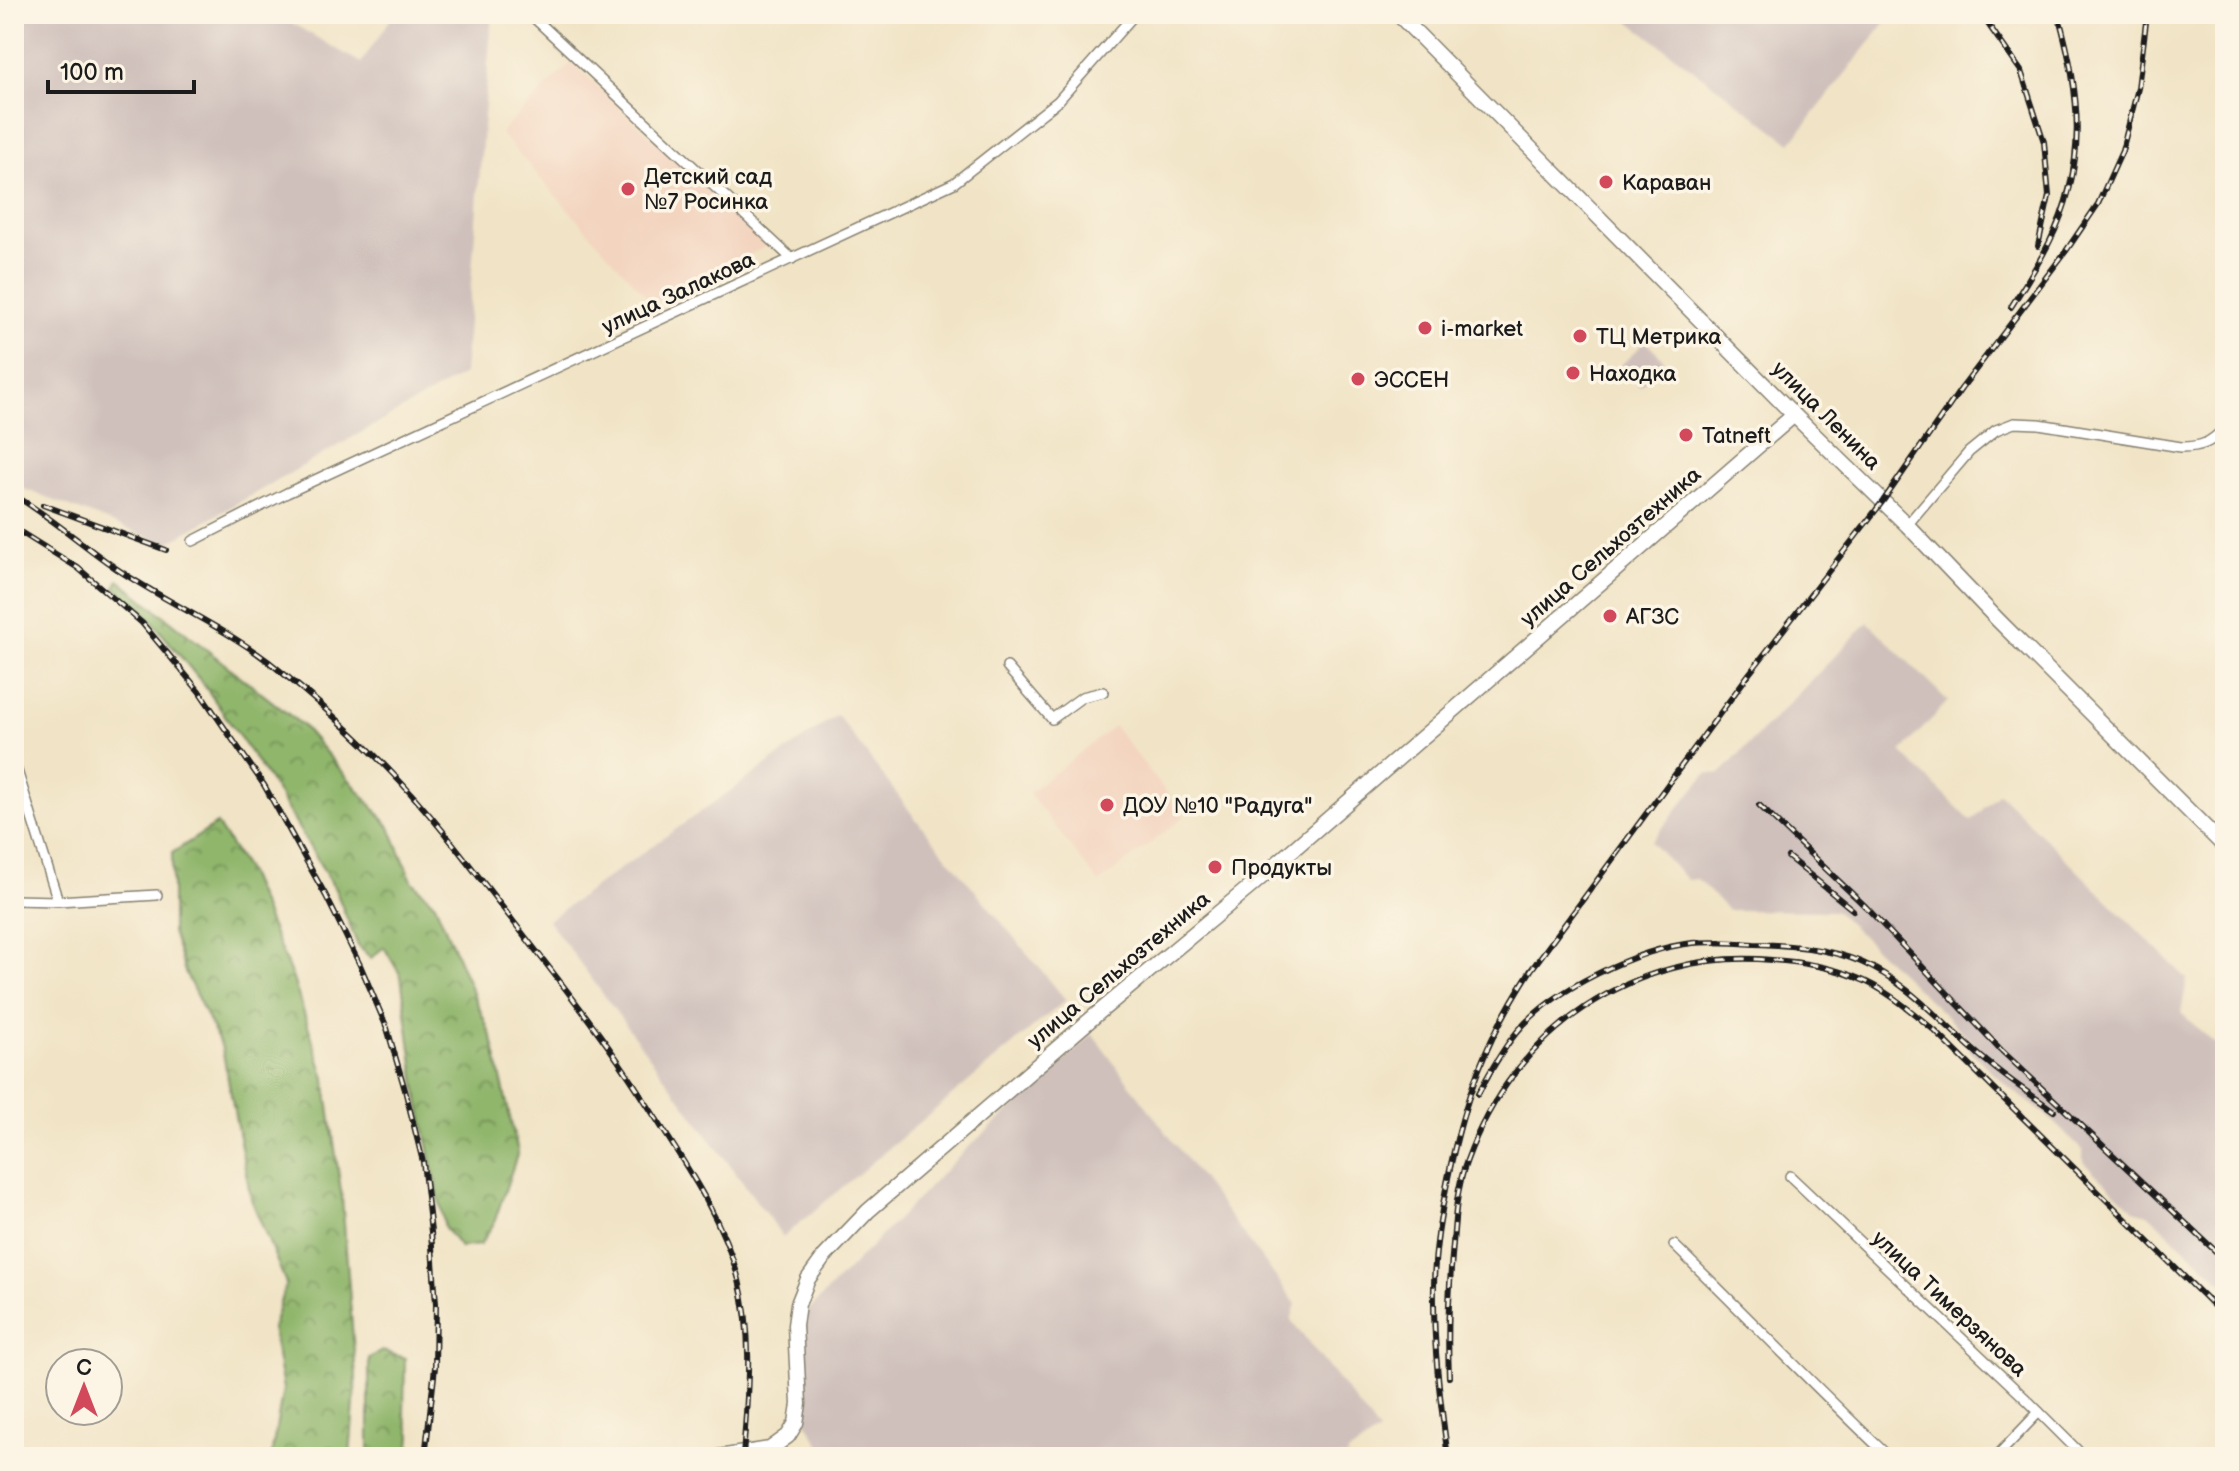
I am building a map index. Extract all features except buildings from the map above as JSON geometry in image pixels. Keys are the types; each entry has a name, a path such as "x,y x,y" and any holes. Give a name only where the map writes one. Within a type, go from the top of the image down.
{"street":[{"path":"530,14 792,259"},
{"name":"улица Залакова","path":"193,541 287,493 954,183 1058,101 1135,14"},
{"name":"улица Ленина","path":"1398,14 2225,847"},
{"name":"улица Сельхозтехника","path":"719,1457 770,1449 788,1436 796,1423 799,1404 795,1325 798,1304 808,1279 824,1257 868,1211 1263,876 1794,415"},
{"path":"1907,525 1969,452 1996,430 2014,423 2039,424 2181,447 2200,447 2225,428"},
{"path":"1007,667 1052,719 1082,697 1103,692"},
{"path":"14,761 58,901"},
{"path":"14,900 58,901 157,895"},
{"name":"улица Тимерзянова","path":"1790,1176 2084,1457"},
{"path":"1674,1245 1889,1457"},
{"path":"1996,1457 2039,1412"}],"shaded area":[{"path":"14,14 276,14 361,63 394,14 492,14 464,374 166,544 14,485"},
{"path":"1629,14 1892,14 1791,143 1626,19"},
{"name":"Детский сад №7 Росинка","path":"572,62 767,246 652,303 500,133"},
{"path":"1646,341 1664,360 1640,386 1620,366"},
{"path":"1868,622 1948,701 1901,752 1971,821 1999,793 2187,979 2181,1013 2225,1053 2225,1285 2148,1214 2134,1210 2083,1162 2083,1151 2045,1114 2007,1086 1968,1049 1974,1043 1836,911 1728,910 1697,879 1687,880 1651,842 1707,773 1720,774"},
{"path":"837,715 915,818 1066,1000 783,1237 548,920"},
{"name":"ДОУ №10 \"Радуга\"","path":"1114,726 1185,816 1099,883 1029,793"},
{"path":"1092,1034 1296,1304 1291,1320 1379,1432 1347,1454 1348,1457 827,1457 807,1423 802,1317 963,1152"}],"green space":[{"path":"119,580 303,726 390,827 412,881 435,904 492,1038 518,1152 494,1223 480,1245 460,1247 445,1228 416,1086 401,976 384,947 371,958 358,946 335,889 272,784 204,685 146,614 115,587"},
{"path":"217,824 247,871 292,976 325,1078 342,1198 356,1377 350,1457 271,1457 283,1389 272,1328 286,1283 251,1199 222,1048 185,972 172,932 172,853"},
{"path":"382,1351 405,1358 404,1413 411,1435 409,1457 369,1457 369,1358"}],"railway":[{"path":"1981,14 2021,71 2044,142 2049,196 2038,246"},
{"path":"2011,307 2045,251 2062,214 2075,158 2076,101 2058,14"},
{"path":"1448,1457 1436,1351 1435,1259 1455,1148 1489,1045 1531,970 1749,674 1883,501 1961,389 2098,204 2122,151 2138,88 2147,14"},
{"path":"14,495 117,569 251,649 332,715 378,758 424,808 579,1006 684,1162 710,1207 731,1255 747,1324 743,1457"},
{"path":"43,505 166,550"},
{"path":"14,528 78,568 142,623 199,691 264,785 326,896 360,965 387,1028 423,1162 436,1304 435,1367 425,1457"},
{"path":"1759,805 1866,907 2002,1051 2225,1260"},
{"path":"1788,857 1853,910"},
{"path":"1478,1094 1517,1032 1533,1016 1574,987 1647,953 1693,943 1724,942 1822,950 1848,957 1879,971 1913,995 1974,1051 2054,1111"},
{"path":"1449,1377 1449,1294 1457,1201 1467,1160 1488,1114 1515,1073 1548,1037 1585,1007 1627,984 1673,968 1721,960 1772,960 1825,967 1877,987 1897,1001 1935,1031 2225,1317"}],"place":[{"name":"Караван","path":"1606,182"},
{"name":"Детский сад №7 Росинка","path":"628,189"},
{"name":"i-market","path":"1425,328"},
{"name":"ТЦ Метрика","path":"1580,336"},
{"name":"Находка","path":"1573,373"},
{"name":"ЭССЕН","path":"1358,379"},
{"name":"Tatneft","path":"1686,435"},
{"name":"АГЗС","path":"1610,616"},
{"name":"ДОУ №10 \"Радуга\"","path":"1107,805"},
{"name":"Продукты","path":"1215,867"}]}
